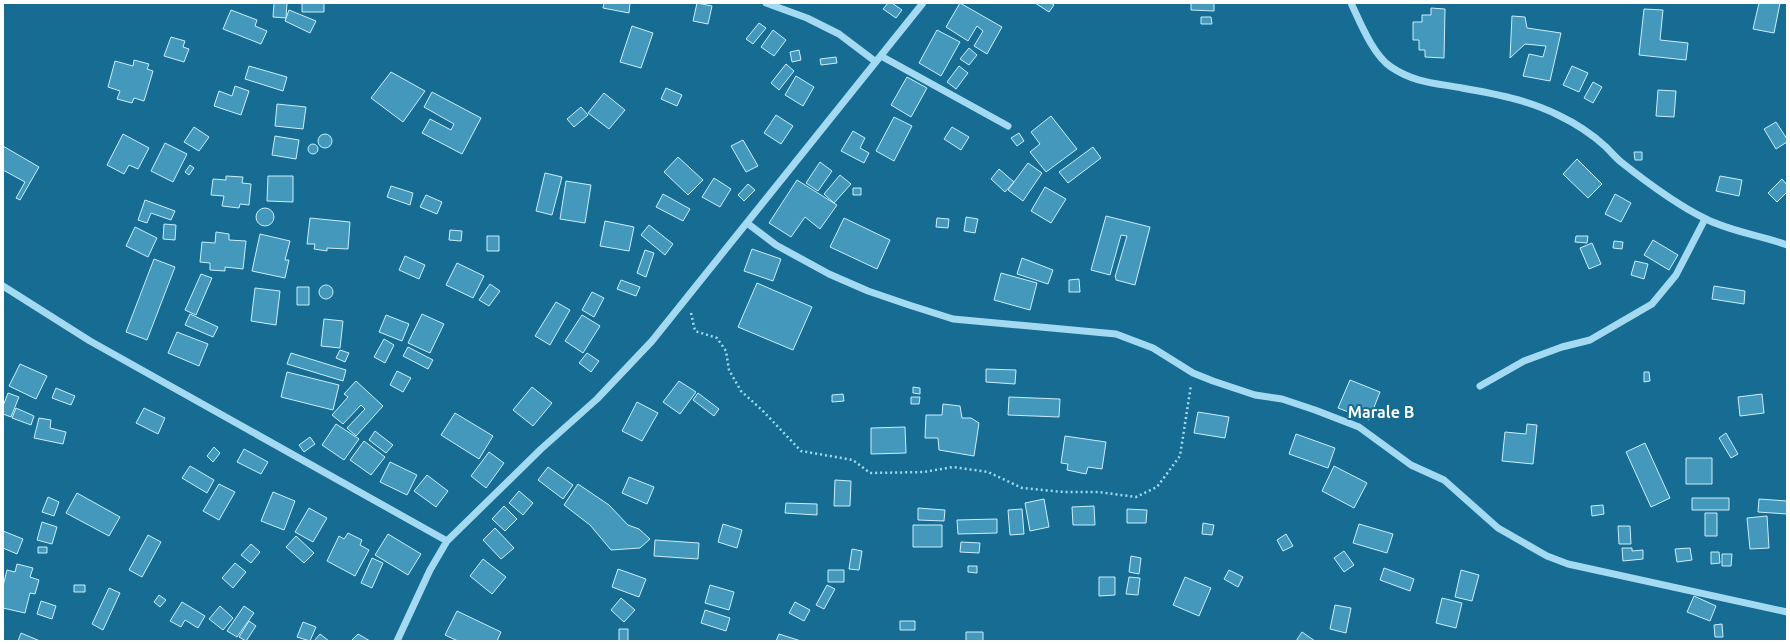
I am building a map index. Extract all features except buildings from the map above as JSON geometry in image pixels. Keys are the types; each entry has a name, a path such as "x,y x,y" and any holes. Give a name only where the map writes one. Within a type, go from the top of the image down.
{"street":[{"path":"766,3 807,18 839,34 878,59 1008,126"},
{"path":"397,641 427,576 447,540 626,369 652,341 923,3"},
{"path":"1351,3 1371,42 1380,55 1389,66 1404,75 1418,81 1508,96 1529,102 1559,115 1583,129 1605,146 1620,161 1668,196 1705,219 1729,229 1787,245"},
{"path":"1480,386 1524,361 1562,347 1590,340 1652,304 1679,270 1705,219"},
{"path":"747,223 776,245 829,274 868,291 909,305 953,319 1116,334 1153,348 1193,373 1255,395 1282,400 1315,410 1358,427 1411,465 1444,480 1498,528 1547,556 1568,564 1625,575 1787,612"},
{"path":"3,286 90,340 447,540"}],"path":[{"path":"688,297 695,331 717,338 726,351 728,370 741,391 763,411 801,451 853,460 870,473 924,472 953,467 988,472 1022,488 1064,492 1099,492 1136,497 1157,487 1180,456 1193,373"}],"district":[{"name":"Marale B","path":"1381,412"}]}
